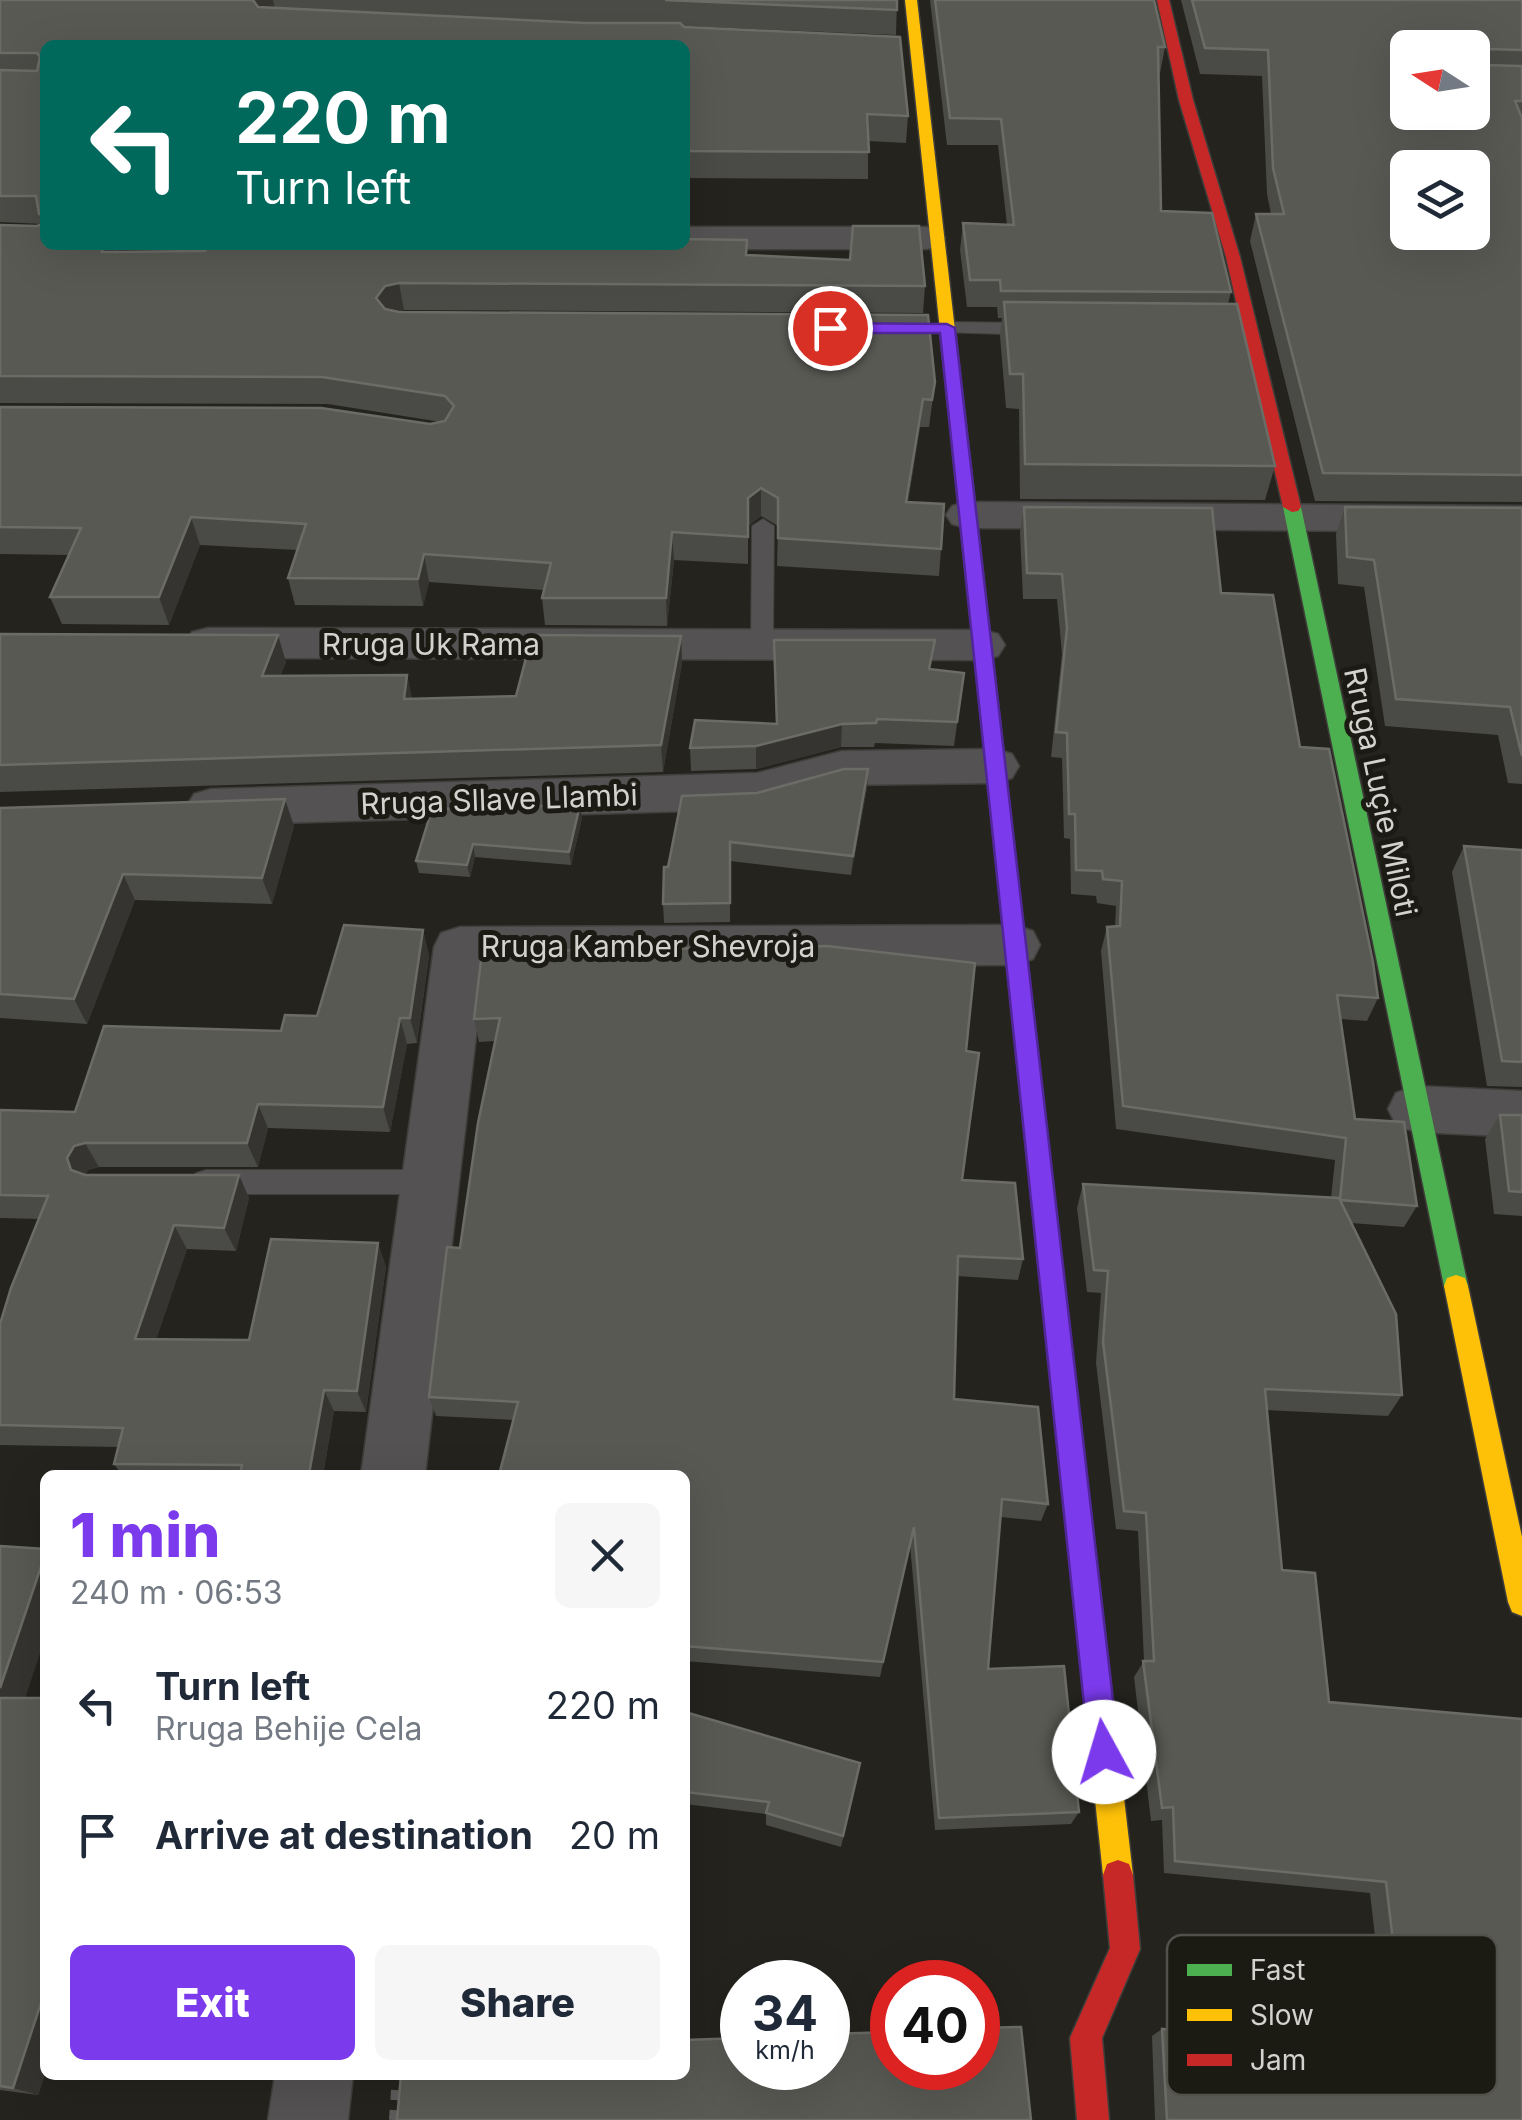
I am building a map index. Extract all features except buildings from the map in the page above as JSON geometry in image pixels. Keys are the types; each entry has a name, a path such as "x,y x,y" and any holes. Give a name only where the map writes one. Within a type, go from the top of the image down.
{"street":[{"path":"912,0 1124,1950 1086,2038 1093,2120"},
{"name":"Rruga Luçie Miloti","path":"1163,0 1186,100 1232,257 1238,329 1294,517 1522,1602"},
{"path":"878,48 917,50"},
{"path":"690,238 938,238"},
{"path":"908,328 947,328"},
{"path":"967,515 1522,518"},
{"name":"Rruga Uk Rama","path":"176,643 982,646"},
{"name":"Rruga Sllave Llambi","path":"168,808 757,791 842,768 995,766"},
{"name":"Rruga Kamber Shevroja","path":"394,1470 460,947 1014,945"},
{"path":"1416,1108 1522,1114"},
{"path":"308,2120 313,2080"}],"lane":[{"path":"947,328 1060,329"},
{"path":"762,645 763,526"},
{"path":"177,1182 429,1182"}],"path":[{"path":"393,2120 396,2080"}],"traffic: fast":[{"path":"1292,507 1456,1286"},
{"path":"984,661 1056,1319"}],"traffic: slow":[{"path":"911,0 984,661"},
{"path":"1456,1286 1522,1602"},
{"path":"1056,1319 1118,1875"}],"traffic: jam":[{"path":"1163,0 1186,100 1233,257 1292,507"},
{"path":"1093,2120 1086,2038 1125,1949 1118,1875"}],"route":[{"path":"830,328 947,328 1104,1752"}]}
